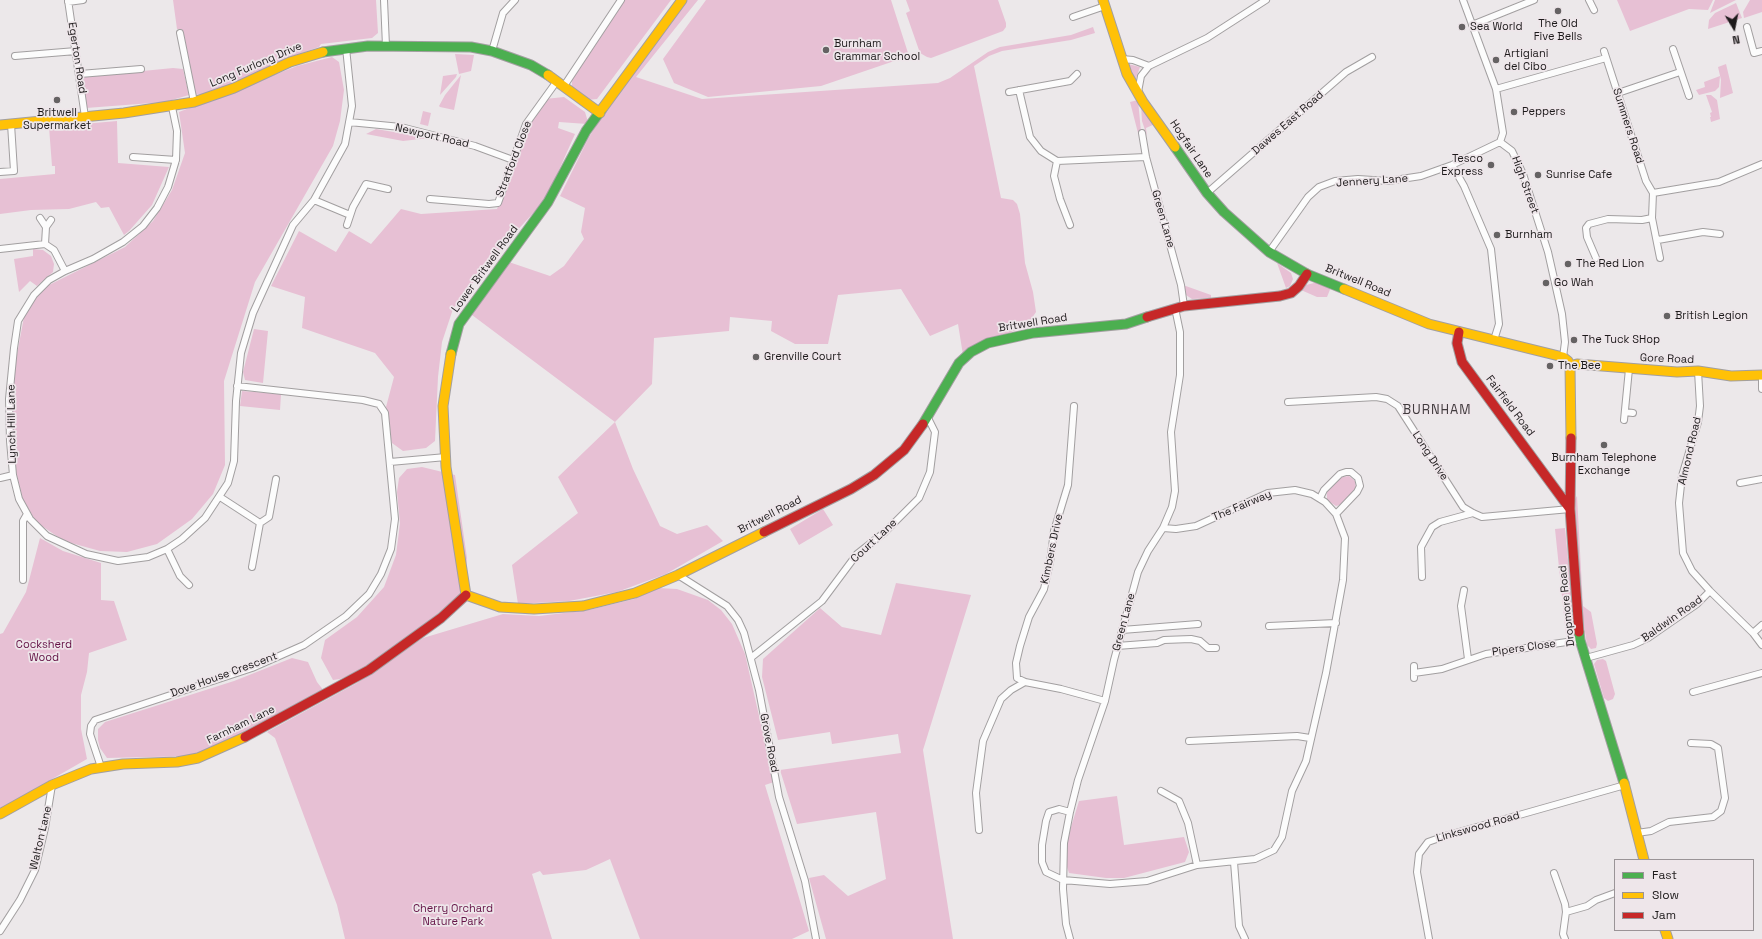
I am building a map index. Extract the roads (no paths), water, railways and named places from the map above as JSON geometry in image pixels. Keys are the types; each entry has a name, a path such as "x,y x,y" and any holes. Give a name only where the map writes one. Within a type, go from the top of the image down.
{"street":[{"path":"68,1 83,0"},
{"path":"384,0 386,46"},
{"path":"492,51 503,14 514,0"},
{"name":"Stratford Close","path":"430,199 489,204 498,203 526,124 561,84 621,0"},
{"name":"Lower Britwell Road","path":"466,595 446,457 443,406 449,361 459,324 548,202 586,131 682,0"},
{"path":"1138,93 1141,76 1149,66 1207,38 1266,0"},
{"path":"1463,0 1496,89 1503,133 1500,142"},
{"path":"1472,25 1534,0"},
{"path":"1589,0 1594,10"},
{"name":"Egerton Road","path":"68,1 80,74 85,117"},
{"path":"1073,17 1104,3"},
{"name":"Hogfair Lane","path":"1104,3 1130,80 1207,193 1224,212 1269,252 1307,274"},
{"path":"1747,27 1754,53 1762,51"},
{"path":"180,33 194,102"},
{"name":"Long Furlong Drive","path":"0,125 172,107 194,102 234,88 290,62 320,53 346,48 386,46 471,47 492,51 531,65 561,84 600,113"},
{"name":"Lynch Hill Lane","path":"172,107 177,131 176,160 168,187 157,208 143,226 123,242 93,259 65,271 49,280 34,295 18,321 14,348 9,399 13,475 19,499 27,514 47,536 78,551 118,561 148,557 167,549 182,539 205,518 228,483 234,462 237,386 241,354 252,313 293,225 314,200 344,144 352,106 351,82 346,48"},
{"path":"1673,49 1688,96"},
{"path":"15,56 76,51"},
{"name":"Summers Road","path":"1496,89 1577,67 1605,54 1648,186 1653,193"},
{"name":"Dawes East Road","path":"1207,193 1346,72 1372,57"},
{"path":"1122,59 1133,60 1149,66"},
{"path":"80,74 141,69"},
{"path":"1618,94 1680,72"},
{"path":"1009,92 1070,81 1078,74"},
{"path":"1019,90 1030,137 1041,150 1057,161 1146,157"},
{"name":"Newport Road","path":"349,122 401,127 475,146 513,160"},
{"path":"0,172 14,171 11,124"},
{"name":"Green Lane","path":"1070,939 1066,924 1063,880 1064,842 1070,812 1078,780 1105,701 1117,646 1138,572 1148,551 1163,528 1172,507 1175,491 1172,432 1180,375 1179,307 1181,285 1146,157 1142,133"},
{"name":"Jennery Lane","path":"1269,252 1308,197 1319,187 1335,181 1358,179 1388,181 1406,180 1452,165 1500,142"},
{"name":"High Street","path":"1500,142 1512,151 1528,185 1548,252 1562,314 1565,342 1563,357"},
{"path":"133,157 176,160"},
{"path":"1057,161 1054,176 1060,199 1070,225"},
{"path":"1660,258 1658,240 1652,218 1653,193 1714,184 1762,164"},
{"path":"1452,165 1464,186 1491,249 1499,324 1494,340"},
{"path":"347,225 353,206 366,184 388,189"},
{"path":"314,200 350,215"},
{"path":"40,218 46,227"},
{"path":"1596,258 1587,237 1586,228 1589,224 1608,219 1642,220 1652,218"},
{"path":"45,244 46,227 51,220"},
{"path":"1658,240 1703,232 1720,234"},
{"path":"0,249 45,244 54,250 65,271"},
{"name":"Britwell Road","path":"466,595 500,607 556,609 609,601 635,593 678,575 851,489 874,475 904,450 928,418 959,363 972,352 988,343 1007,338 1033,333 1126,324 1179,307 1290,293 1299,286 1307,274 1429,324 1563,357"},
{"name":"Fairfield Road","path":"1459,332 1457,343 1462,362 1570,509"},
{"path":"1563,357 1570,366"},
{"name":"Gore Road","path":"1570,366 1576,364 1629,369 1698,371 1731,376 1762,375"},
{"name":"Dropmore Road","path":"1570,366 1570,509 1580,640 1625,785 1644,859"},
{"path":"1624,420 1629,369"},
{"name":"Almond Road","path":"1698,371 1700,406 1698,422 1682,476 1679,503 1680,531 1683,552 1692,571 1753,633 1762,645"},
{"path":"1762,375 1762,389"},
{"name":"Dove House Crescent","path":"100,767 90,734 91,726 95,720 252,668 304,645 346,616 369,594 381,574 391,549 394,519 386,413 379,404 363,400 237,386"},
{"name":"Long Drive","path":"1288,402 1376,397 1387,399 1398,406 1463,507 1473,513"},
{"name":"Kimbers Drive","path":"1025,682 1017,678 1016,663 1029,617 1044,590 1050,562 1054,530 1068,485 1074,406"},
{"path":"1625,412 1633,413"},
{"name":"Court Lane","path":"752,657 822,601 857,554 885,532 919,498 930,472 935,432 928,418"},
{"path":"390,462 446,457"},
{"path":"1320,498 1324,490 1340,474 1351,472 1358,478 1360,486 1357,492 1336,514"},
{"path":"0,478 13,475"},
{"path":"252,568 260,523 269,517 276,479"},
{"path":"1740,483 1762,479"},
{"path":"1556,489 1562,490 1570,488"},
{"name":"The Fairway","path":"1063,880 1110,884 1147,881 1197,865 1255,859 1274,850 1282,837 1292,791 1306,761 1326,673 1343,580 1345,538 1336,514 1320,498 1296,490 1268,493 1196,526 1176,529 1163,528"},
{"path":"220,497 260,523"},
{"path":"1422,577 1421,547 1432,527 1440,522 1473,513 1482,516 1570,509"},
{"path":"23,580 23,521 27,514"},
{"path":"167,549 180,576 189,585"},
{"name":"Grove Road","path":"678,575 688,583 707,592 727,606 738,620 744,633 752,657 779,797 805,881 816,939"},
{"path":"1464,590 1461,606 1468,659"},
{"name":"Baldwin Road","path":"1586,658 1633,645 1648,638 1697,604 1710,591"},
{"name":"Farnham Lane","path":"0,814 52,785 100,767 198,758 225,747 275,722 369,670 441,618 466,595"},
{"path":"1270,626 1336,623"},
{"path":"1122,630 1198,624"},
{"path":"1753,633 1762,625"},
{"path":"1117,646 1157,643 1164,640 1191,639 1200,641 1208,648 1216,648"},
{"name":"Pipers Close","path":"1414,672 1442,669 1486,654 1580,640"},
{"path":"1693,692 1762,673"},
{"path":"979,830 976,793 983,741 1001,699 1011,690 1025,682 1061,689 1105,701"},
{"path":"1189,741 1297,736 1310,738"},
{"path":"1637,833 1651,831 1669,822 1713,817 1721,812 1725,798 1718,748 1712,744 1691,743"},
{"name":"Walton Lane","path":"0,930 20,900 40,854 52,785"},
{"name":"Linkswood Road","path":"1429,939 1417,872 1419,854 1428,842 1625,785"},
{"path":"1161,791 1179,801 1188,823 1197,865"},
{"path":"1063,880 1046,872 1042,862 1042,845 1049,812 1060,809 1070,812"},
{"path":"1234,862 1239,926 1245,939"},
{"path":"1554,873 1566,904 1563,934 1564,939"},
{"path":"1566,912 1587,906 1596,900 1614,893"}],"place":[{"name":"The Old Five Bells","path":"1558,11"},
{"name":"Sea World","path":"1462,27"},
{"name":"Burnham Grammar School","path":"826,50"},
{"name":"Artigiani del Cibo","path":"1496,60"},
{"name":"Britwell Supermarket","path":"57,100"},
{"name":"Peppers","path":"1514,112"},
{"name":"Tesco Express","path":"1491,165"},
{"name":"Sunrise Cafe","path":"1538,175"},
{"name":"Burnham","path":"1497,235"},
{"name":"The Red Lion","path":"1568,264"},
{"name":"Go Wah","path":"1546,283"},
{"name":"British Legion","path":"1667,316"},
{"name":"The Tuck SHop","path":"1574,340"},
{"name":"Grenville Court","path":"756,357"},
{"name":"The Bee","path":"1550,366"},
{"name":"Burnham Telephone Exchange","path":"1604,445"}],"district":[{"name":"BURNHAM","path":"1437,410"}],"park label":[{"name":"Cocksherd Wood","path":"44,651"},
{"name":"Cherry Orchard Nature Park","path":"453,915"}]}
